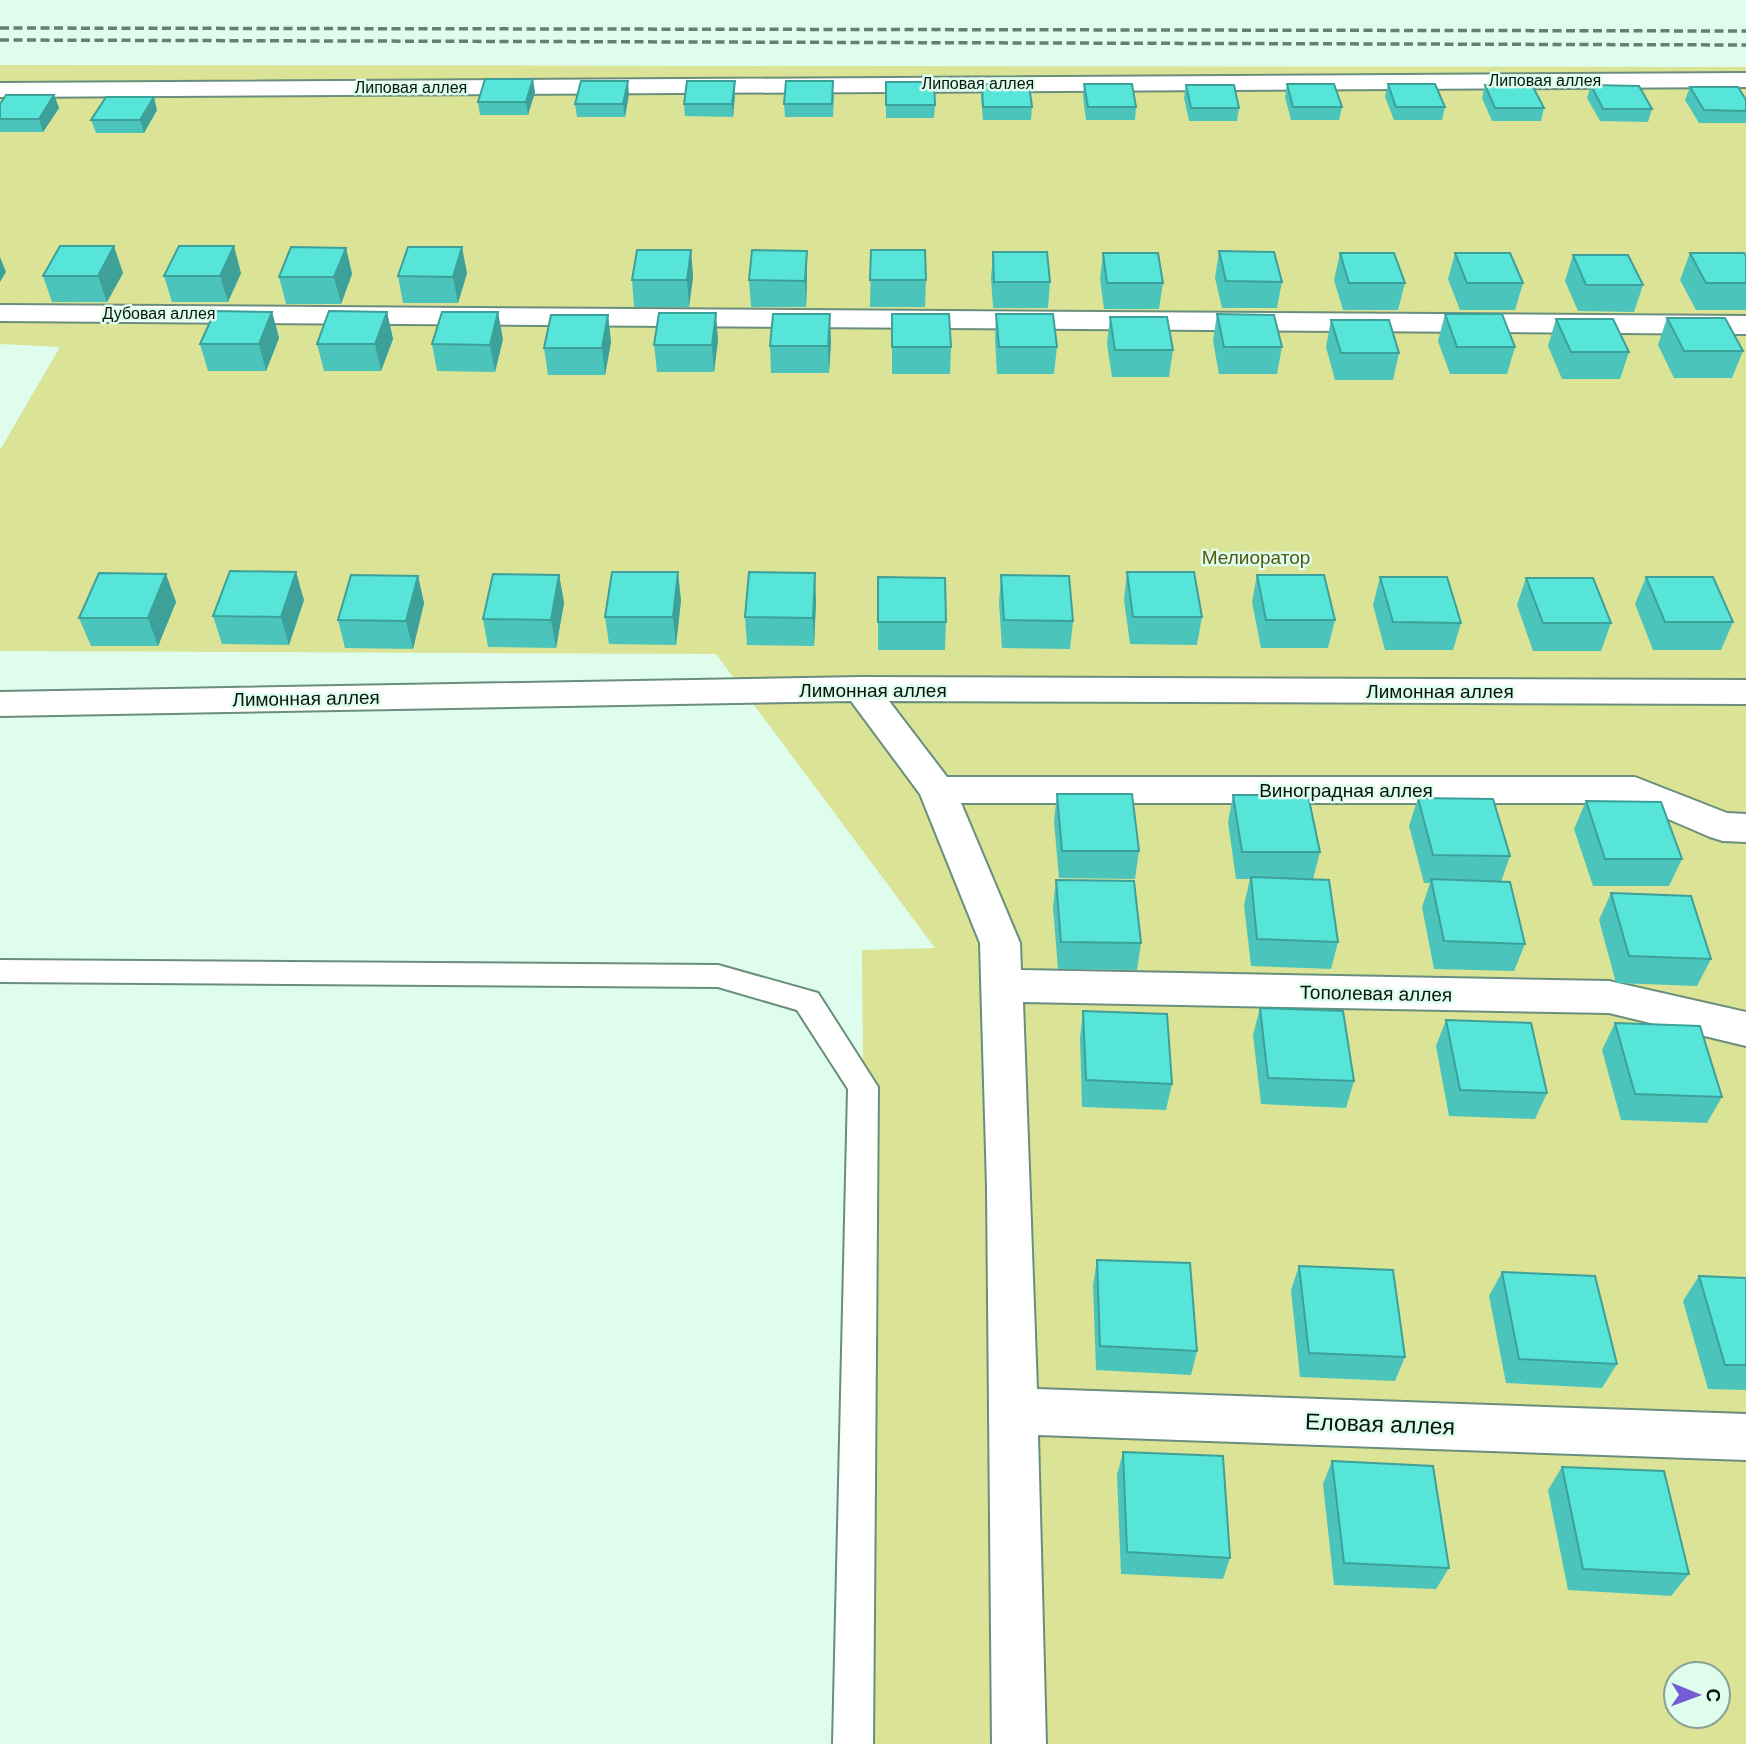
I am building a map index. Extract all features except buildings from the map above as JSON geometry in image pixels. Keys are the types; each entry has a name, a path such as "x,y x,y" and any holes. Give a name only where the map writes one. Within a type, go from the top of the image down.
{"street":[{"name":"Липовая аллея","path":"0,90 1746,80"},
{"name":"Дубовая аллея","path":"0,313 1746,325"},
{"name":"Лимонная аллея","path":"0,704 861,689 1746,691"},
{"path":"861,689 937,790 1000,943 1009,1187 1019,1744"},
{"name":"Виноградная аллея","path":"937,790 1635,790 1723,827 1746,828"},
{"name":"Тополевая аллея","path":"1002,986 1608,997 1746,1029"},
{"name":"Еловая аллея","path":"1013,1410 1746,1437"}],"lane":[{"path":"0,971 718,975 807,1001 863,1087 853,1744"}],"green space":[{"name":"Мелиоратор","path":"0,65 1746,67 1746,1744 868,1744 862,950 935,948 716,654 0,651 0,450 60,347 0,344"}],"railway":[{"path":"0,28 1746,31"},
{"path":"0,40 1746,45"}]}
